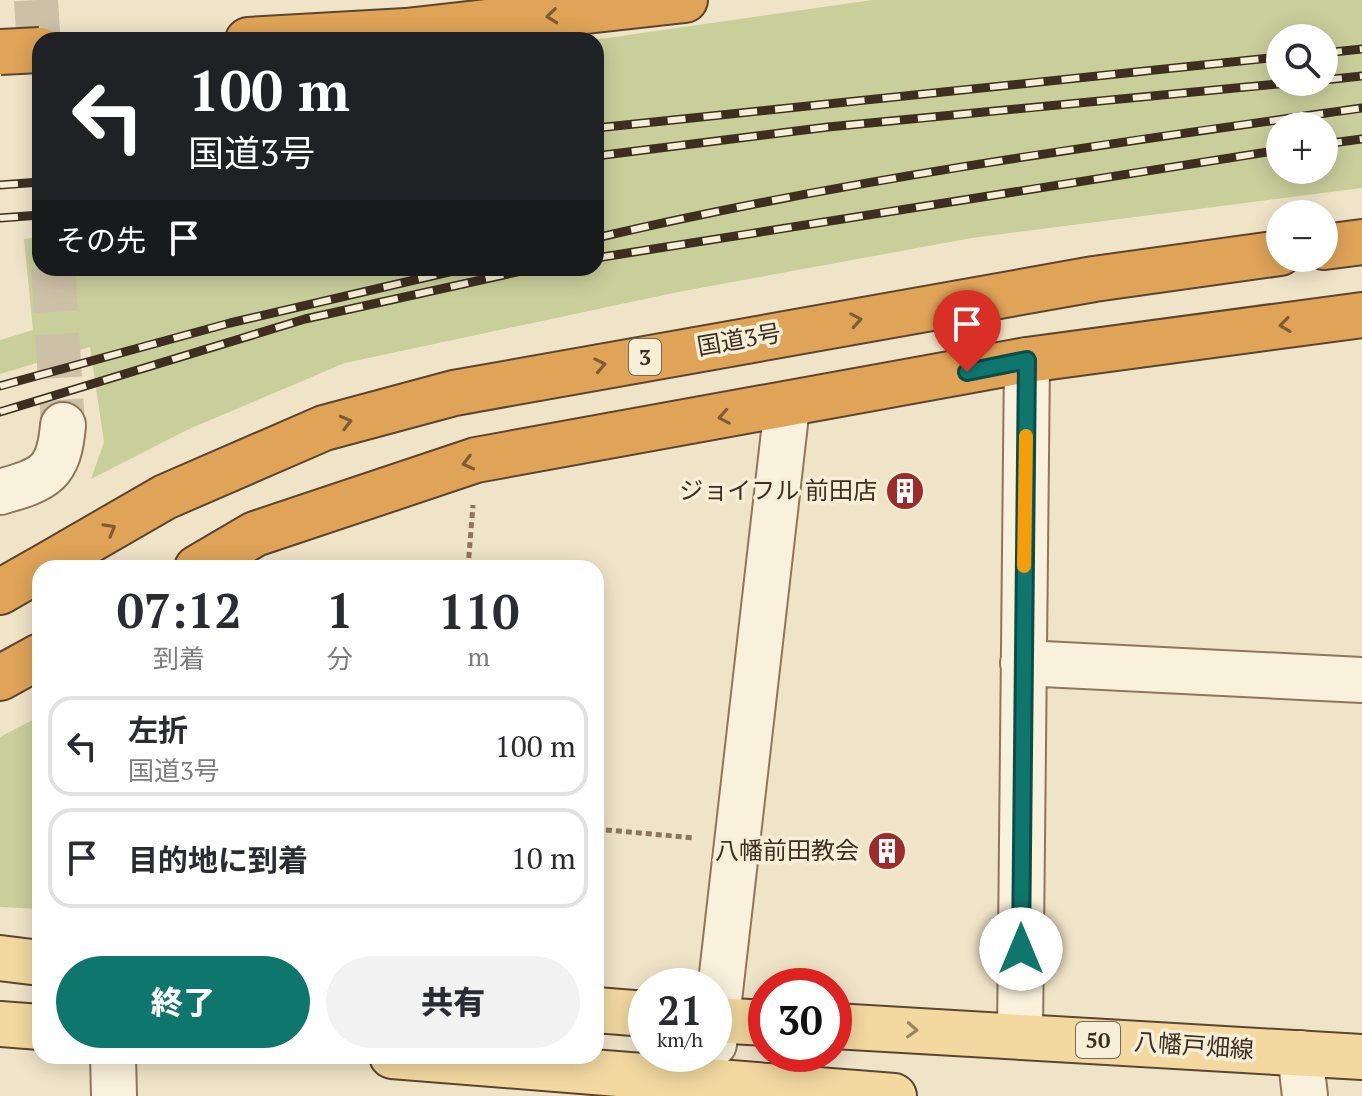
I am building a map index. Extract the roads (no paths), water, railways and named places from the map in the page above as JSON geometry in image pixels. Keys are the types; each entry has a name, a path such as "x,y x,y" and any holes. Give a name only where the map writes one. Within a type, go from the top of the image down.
{"highway":[{"path":"388,32 685,0"},
{"path":"0,52 32,50"},
{"path":"1338,245 1362,242"},
{"name":"国道3号","path":"56,560 165,497 324,428 454,393 1063,284 1266,255"},
{"path":"211,560 255,534 476,460 787,406 1027,360 1362,315"},
{"name":"国道3号","path":"0,592 32,574"},
{"path":"0,678 32,660"}],"main road":[{"path":"0,958 32,962"},
{"path":"604,1011 628,1013"},
{"path":"0,1024 32,1026"},
{"name":"八幡戸畑線","path":"852,1027 1020,1034 1362,1057"},
{"path":"604,1054 628,1054"},
{"path":"732,1058 894,1096"}],"street":[{"path":"1020,1034 1027,360"},
{"path":"722,968 787,406"},
{"path":"0,492 47,476 60,455 63,425"},
{"path":"1023,663 1362,680"},
{"path":"1300,1053 1305,1096"},
{"path":"113,1064 114,1096"}],"tunnel":[{"path":"36,0 38,32"},
{"path":"54,276 63,425"}],"railway":[{"path":"1338,52 1362,49"},
{"path":"604,127 1266,58"},
{"path":"1338,79 1362,76"},
{"path":"604,155 828,127 1266,85"},
{"path":"604,236 882,180 1362,108"},
{"path":"1338,142 1362,139"},
{"path":"604,257 1266,152"},
{"path":"0,185 32,183"},
{"path":"0,218 32,216"},
{"path":"0,386 230,323 432,276"},
{"path":"0,412 305,319 499,276"}],"place":[{"name":"ジョイフル 前田店","path":"905,491"},
{"name":"八幡前田教会","path":"887,851"}]}
